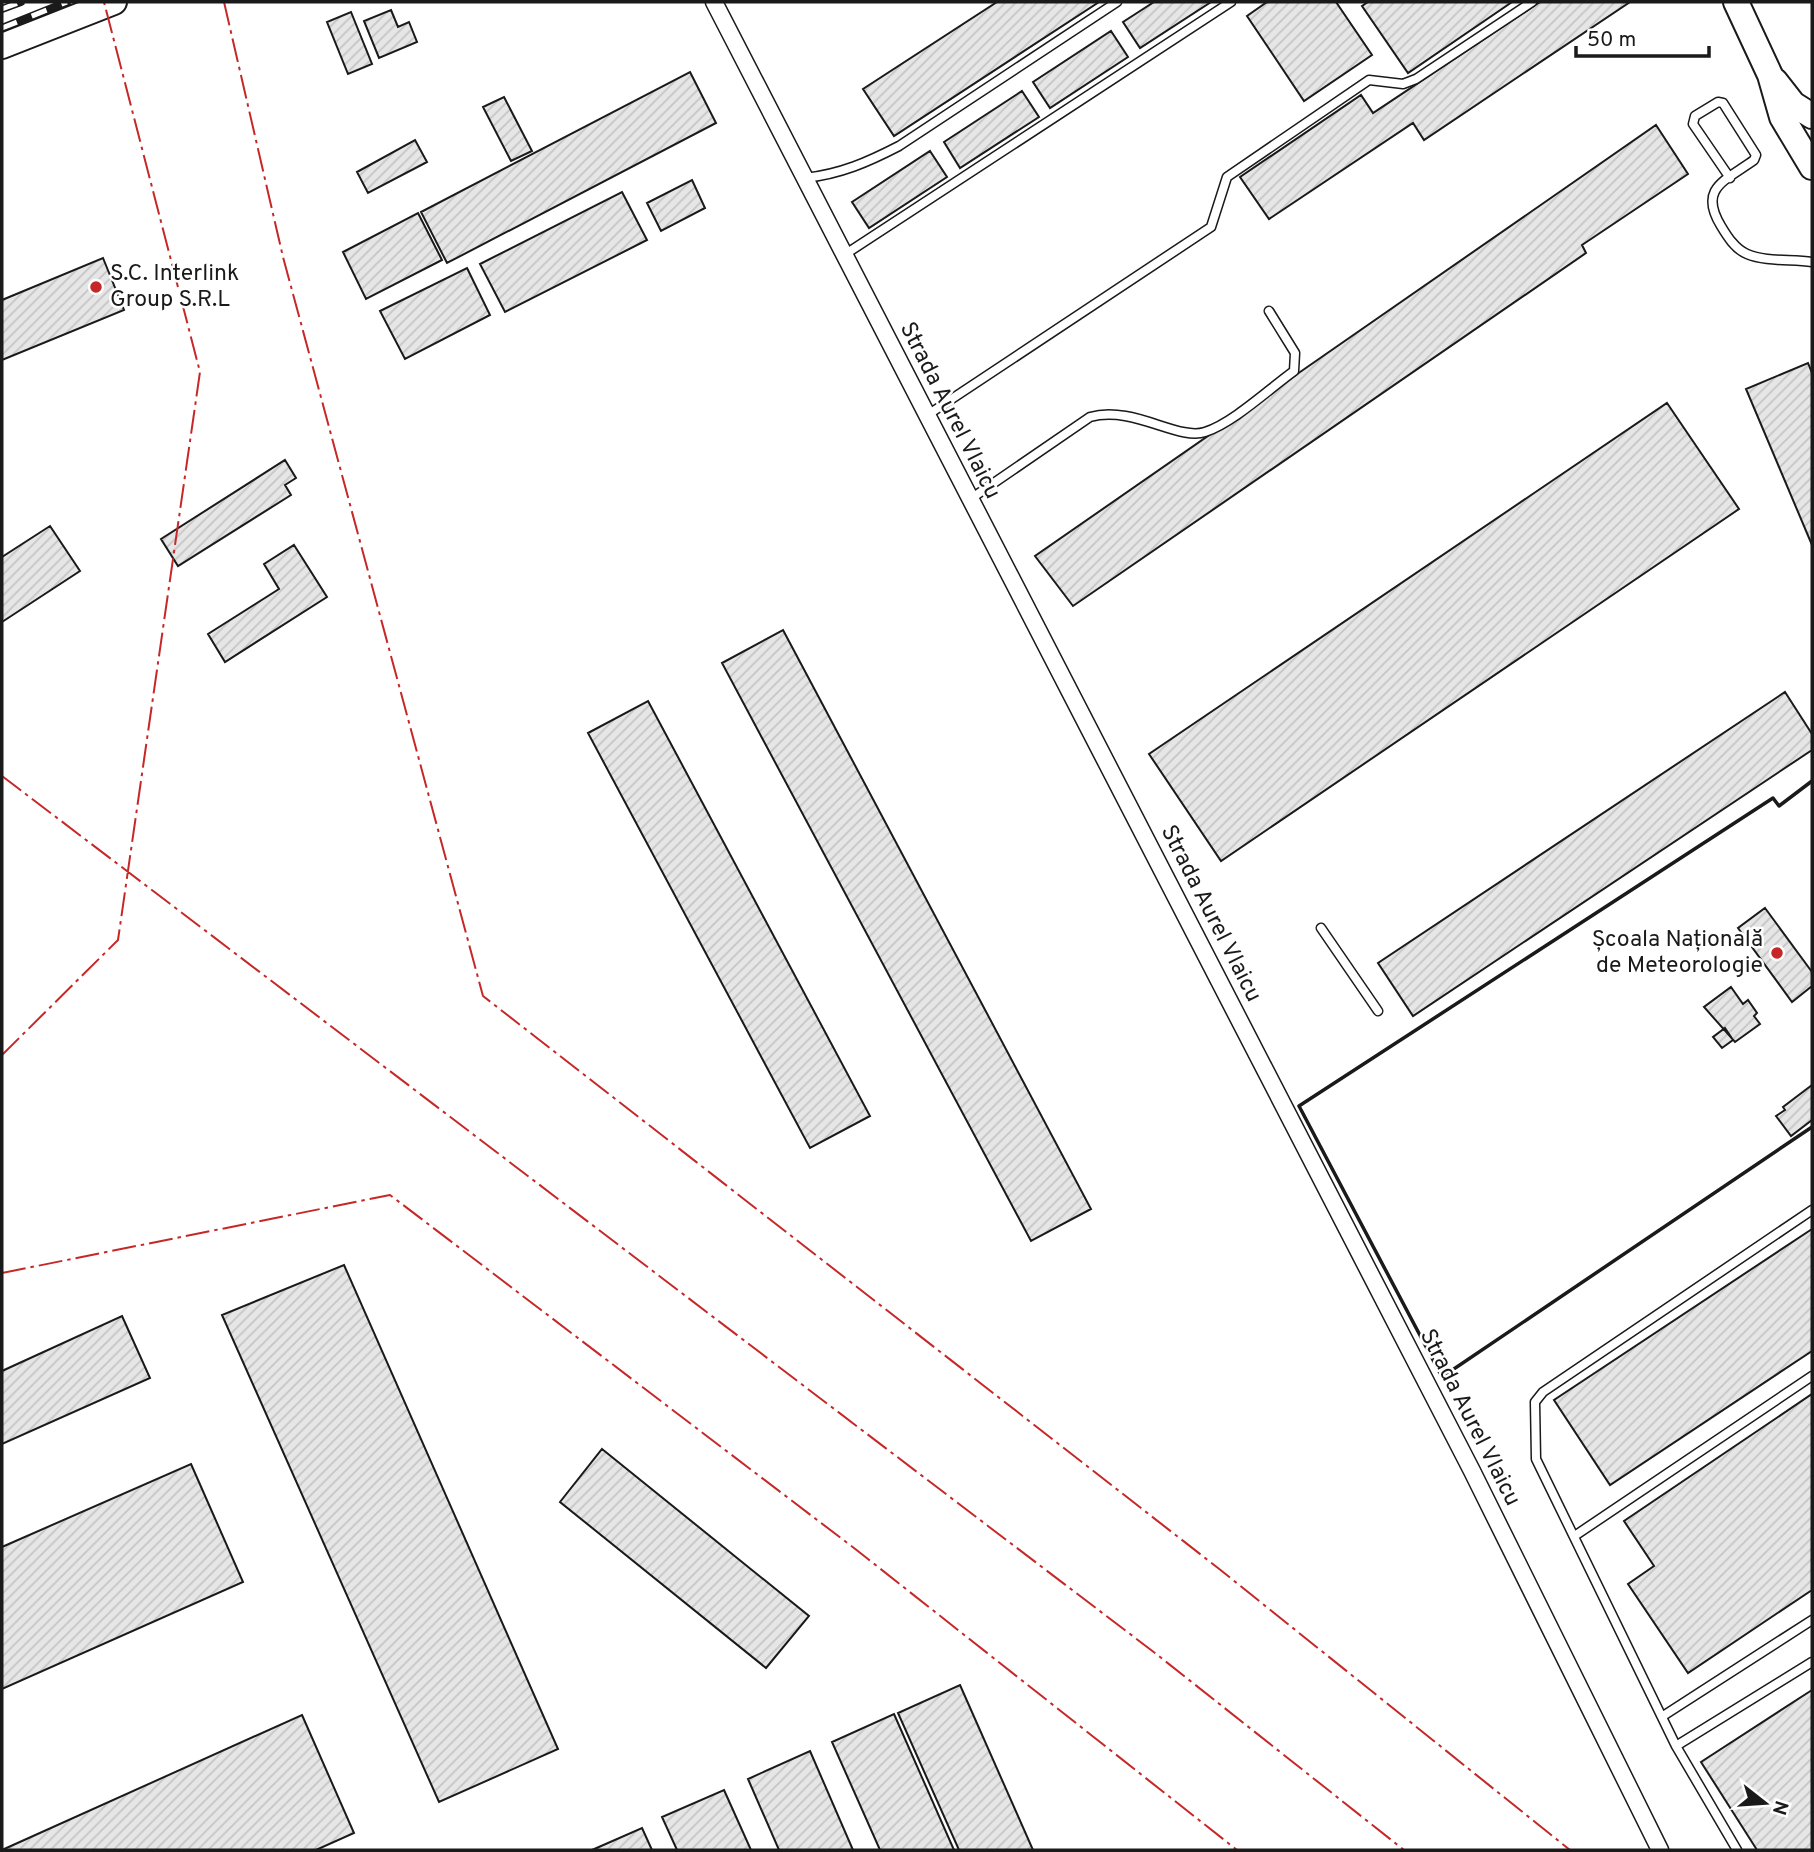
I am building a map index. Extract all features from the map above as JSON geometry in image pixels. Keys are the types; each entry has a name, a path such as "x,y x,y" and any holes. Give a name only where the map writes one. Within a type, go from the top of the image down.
{"main road":[{"path":"2,46 114,2"},
{"path":"1736,2 1770,75 1782,117 1812,165"},
{"path":"1770,75 1793,104 1812,116"}],"street":[{"name":"Strada Aurel Vlaicu","path":"714,2 1472,1471 1660,1850"}],"lane":[{"path":"805,178 835,174 865,164 899,146 1117,2"},
{"path":"844,255 1231,2"},
{"path":"926,416 1211,227 1227,177 1369,80 1403,84 1416,79 1532,2"},
{"path":"1730,178 1693,124 1695,116 1718,102 1723,103 1756,155 1754,160 1713,194 1710,203 1729,239 1744,253 1760,258 1812,262"},
{"path":"969,500 1090,417 1108,412 1138,417 1193,433 1204,433 1225,421 1294,371 1295,353 1269,311"},
{"path":"1321,928 1378,1011"},
{"path":"1737,1850 1676,1746 1576,1535 1536,1459 1535,1402 1543,1392 1812,1210"},
{"path":"1576,1535 1812,1376"},
{"path":"1663,1716 1812,1620"},
{"path":"1676,1746 1812,1662"}],"building":[{"path":"997,2 1099,2 894,136 863,89"},
{"path":"1154,2 1211,2 1140,48 1123,22"},
{"path":"1267,2 1336,2 1372,55 1304,101 1247,16"},
{"path":"1368,2 1512,2 1408,73 1362,6"},
{"path":"1540,2 1630,2 1424,140 1413,123 1269,219 1240,177 1361,95 1373,113"},
{"path":"391,10 398,27 409,22 417,42 379,58 364,21"},
{"path":"351,12 372,64 348,74 327,22"},
{"path":"1111,31 1128,57 1050,108 1033,82"},
{"path":"690,72 716,123 447,263 421,212"},
{"path":"1022,91 1039,117 960,168 944,142"},
{"path":"504,97 532,151 511,161 483,107"},
{"path":"1656,125 1688,174 1582,245 1586,253 1073,606 1035,556"},
{"path":"415,140 427,162 368,193 357,172"},
{"path":"930,151 947,177 869,228 852,202"},
{"path":"692,180 705,208 661,231 647,203"},
{"path":"622,192 647,240 505,312 480,264"},
{"path":"418,213 442,260 366,299 343,252"},
{"path":"103,258 124,310 2,360 2,300"},
{"path":"467,268 490,315 405,359 380,311"},
{"path":"1808,363 1812,373 1812,545 1746,389"},
{"path":"1667,403 1739,509 1221,861 1149,754"},
{"path":"285,460 296,478 285,485 291,495 178,566 161,539"},
{"path":"50,526 80,571 2,622 2,557"},
{"path":"294,545 327,597 225,662 208,634 279,589 264,564"},
{"path":"783,630 1091,1209 1031,1241 722,663"},
{"path":"1785,692 1812,734 1812,750 1413,1016 1378,963"},
{"path":"648,701 870,1116 810,1148 588,733"},
{"name":"Școala Națională de Meteorologie","path":"1765,908 1812,972 1812,986 1792,1002 1738,928"},
{"path":"1731,987 1743,1004 1748,1000 1757,1013 1754,1016 1760,1024 1735,1042 1704,1007"},
{"path":"1725,1028 1733,1040 1722,1048 1713,1037"},
{"path":"1812,1085 1812,1120 1791,1136 1776,1116 1785,1110 1783,1107"},
{"path":"1812,1229 1812,1351 1610,1485 1554,1400"},
{"path":"344,1265 558,1749 439,1802 222,1315"},
{"path":"122,1316 150,1378 2,1444 2,1371"},
{"path":"1812,1394 1812,1590 1688,1673 1628,1584 1654,1566 1624,1521"},
{"path":"602,1449 809,1616 766,1668 560,1502"},
{"path":"191,1464 243,1582 2,1689 2,1547"},
{"path":"960,1685 1033,1850 959,1850 898,1713"},
{"path":"1812,1690 1812,1850 1757,1850 1701,1762"},
{"path":"894,1714 954,1850 880,1850 832,1742"},
{"path":"302,1715 354,1833 316,1850 2,1850"},
{"path":"810,1751 853,1850 779,1850 748,1779"},
{"path":"724,1790 751,1850 677,1850 662,1817"},
{"path":"642,1828 652,1850 592,1850"}],"railway":[{"path":"2,9 21,2"},
{"path":"2,28 67,2"}],"wall":[{"path":"1812,781 1779,806 1773,798 1299,1106 1442,1377 1812,1127"}],"power":[{"path":"2,1055 118,940 200,372 104,2"},
{"path":"224,2 283,257 483,996 1218,1568 1570,1850"},
{"path":"2,776 1155,1653 1404,1850"},
{"path":"2,1273 390,1195 854,1548 1237,1850"}],"place":[{"name":"S.C. Interlink Group S.R.L","path":"96,287"},
{"name":"Școala Națională de Meteorologie","path":"1777,953"}]}
